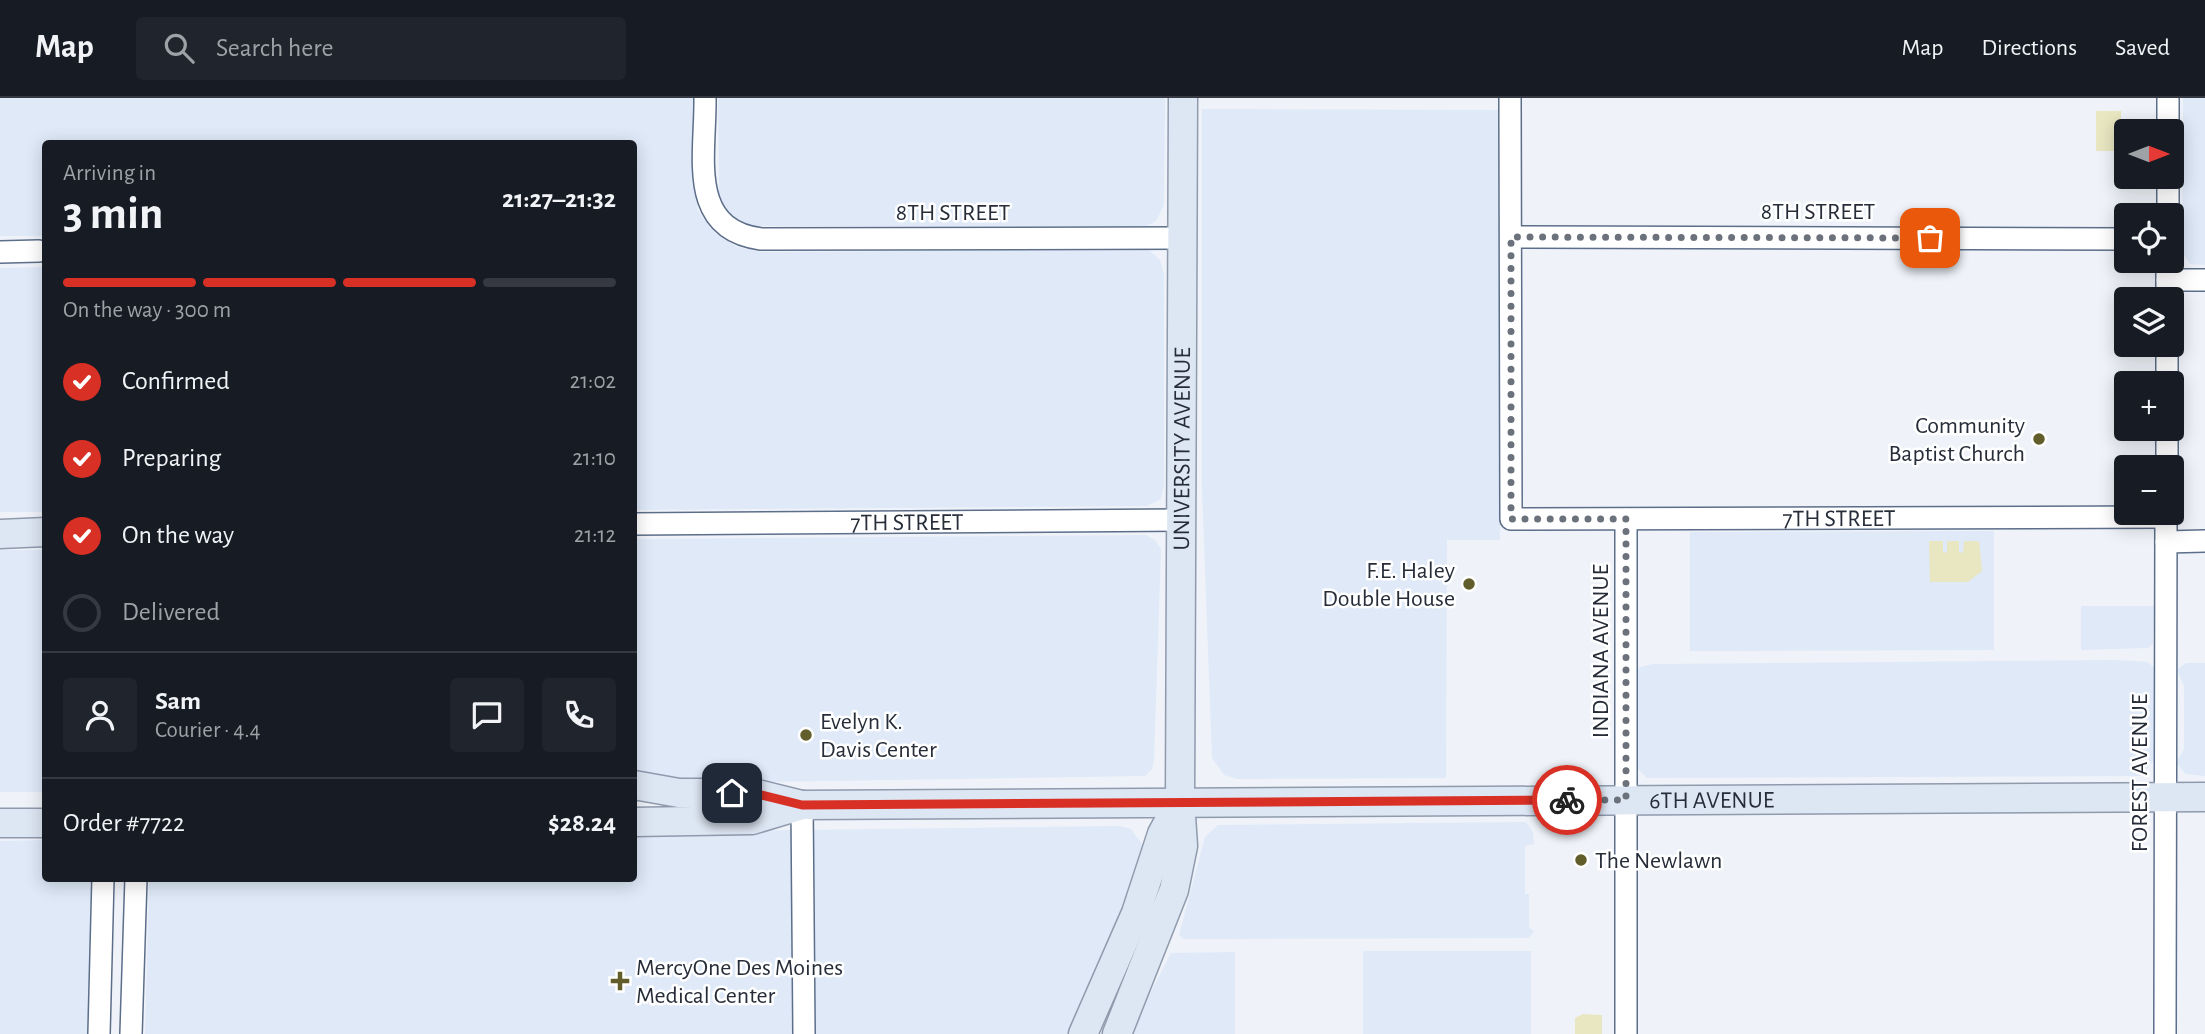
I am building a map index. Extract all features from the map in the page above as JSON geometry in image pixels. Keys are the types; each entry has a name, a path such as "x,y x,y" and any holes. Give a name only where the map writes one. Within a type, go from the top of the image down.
{"main road":[{"name":"UNIVERSITY AVENUE","path":"1117,1034 1174,890 1183,846 1180,802 1183,98"},
{"path":"0,534 42,533"},
{"path":"637,786 679,793 753,793 802,805"},
{"name":"6TH AVENUE","path":"637,822 752,820 802,805 2205,797"},
{"name":"UNIVERSITY AVENUE","path":"1083,1034 1136,913 1162,834 1180,802"},
{"path":"0,824 42,823"}],"street":[{"name":"8TH STREET","path":"705,98 706,197 713,213 725,227 741,236 761,239 1183,238"},
{"path":"1510,98 1511,237"},
{"path":"2168,98 2168,119"},
{"name":"8TH STREET","path":"1511,237 2114,239"},
{"name":"7TH STREET","path":"1511,237 1511,519 2114,515"},
{"path":"0,252 39,251"},
{"path":"2167,280 2205,280"},
{"name":"INDIANA AVENUE","path":"1626,519 1626,1034"},
{"name":"7TH STREET","path":"637,524 1181,520"},
{"name":"FOREST AVENUE","path":"2165,1034 2166,525"},
{"path":"2166,542 2205,541"},
{"path":"802,805 804,1034"},
{"path":"99,1034 103,882"},
{"path":"131,1034 136,882"}],"shaded area":[{"path":"0,98 694,98 694,182 698,211 715,233 737,247 762,252 1149,250 1160,260 1164,274 1164,484 1161,499 1147,506 637,510 637,140 42,140 42,236 0,236"},
{"path":"718,98 1165,98 1164,205 1156,221 1146,226 750,226 726,212 719,194"},
{"path":"2183,98 2205,98 2205,265 2190,264 2184,255"},
{"path":"1202,109 1502,110 1500,540 1447,540 1446,778 1238,779 1224,775 1212,758 1202,489"},
{"path":"42,267 42,512 0,512 0,268"},
{"path":"1994,531 1994,650 1690,651 1690,532"},
{"path":"1146,535 1155,540 1161,549 1152,769 1145,776 691,783 637,774 637,539"},
{"path":"0,550 42,550 42,792 0,792"},
{"path":"2081,606 2154,606 2153,644 2148,648 2081,650"},
{"path":"2115,660 2147,662 2154,667 2154,760 2141,776 1647,778 1638,769 1638,668 1652,664"},
{"path":"2186,663 2205,663 2205,776 2186,774 2176,763 2184,749 2184,686 2177,670"},
{"path":"1526,822 1533,832 1534,844 1525,846 1525,894 1529,894 1529,927 1534,931 1529,938 1184,939 1179,935 1205,837 1218,825"},
{"name":"MercyOne Des Moines Medical Center","path":"1120,826 1131,829 1142,844 1140,870 1070,1034 145,1034 149,882 637,882 637,832"},
{"path":"42,840 42,882 93,882 89,1034 0,1034 0,841"},
{"path":"1363,951 1531,951 1531,1034 1363,1034"},
{"path":"1235,952 1235,1034 1129,1034 1171,953"}],"green space":[{"path":"2096,111 2121,111 2121,119 2114,119 2114,151 2096,151"},
{"path":"1929,541 1943,541 1943,552 1947,553 1947,541 1959,541 1959,552 1963,553 1964,541 1979,541 1982,571 1968,582 1930,582"},
{"path":"1583,1014 1602,1015 1602,1034 1575,1034 1575,1018"}],"way so far":[{"path":"1567,800 1626,800 1626,519 1511,519 1511,237 1930,238"}],"place":[{"name":"Community Baptist Church","path":"2039,439"},
{"name":"F.E. Haley Double House","path":"1469,584"},
{"name":"Evelyn K. Davis Center","path":"806,735"},
{"name":"The Newlawn","path":"1581,860"},
{"name":"MercyOne Des Moines Medical Center","path":"620,981"}],"route":[{"path":"732,793 753,793 802,805 1567,800"}]}
